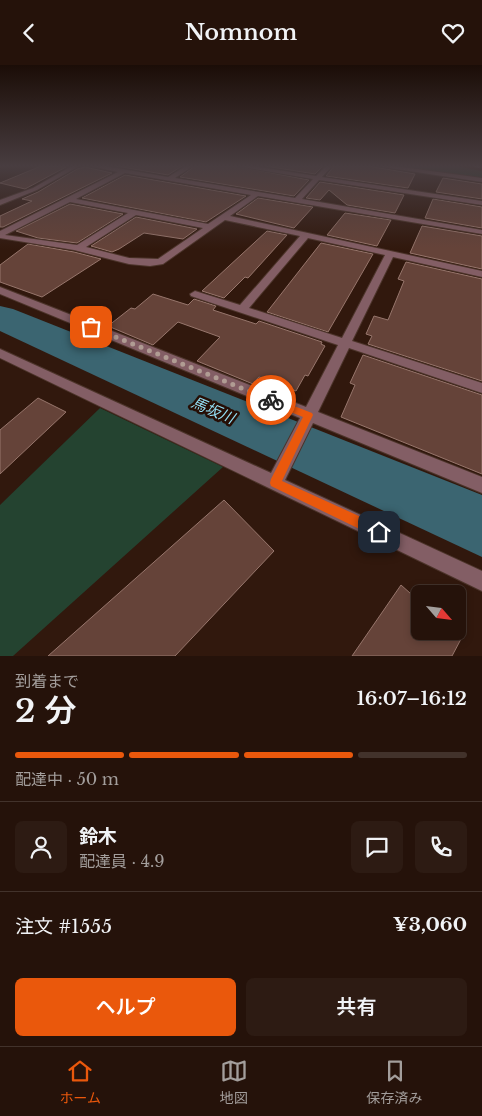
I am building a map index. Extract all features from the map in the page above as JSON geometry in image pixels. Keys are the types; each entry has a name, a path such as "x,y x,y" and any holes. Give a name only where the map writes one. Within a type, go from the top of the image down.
{"street":[{"path":"0,203 24,194"},
{"path":"0,235 81,194"},
{"path":"0,235 23,242 78,249 148,264 160,262 256,194 482,232"},
{"path":"297,200 303,194"},
{"path":"420,194 482,203"},
{"path":"69,200 210,227"},
{"path":"78,249 135,212"},
{"path":"224,217 482,274"},
{"path":"242,309 306,235"},
{"path":"275,483 390,254"},
{"path":"0,290 482,485"},
{"path":"195,294 482,387"},
{"path":"0,353 482,581"}],"green space":[{"path":"100,408 223,467 13,656 0,656 0,505"}],"building":[{"path":"34,194 70,194 0,227 0,216 32,201 22,199"},
{"path":"90,194 232,194 246,196 206,222 82,198"},
{"path":"279,194 296,194 294,196"},
{"path":"310,194 326,194 320,200 306,198"},
{"path":"333,194 404,195 395,213 347,205"},
{"path":"446,194 482,194 482,199"},
{"path":"258,198 313,207 294,228 236,214"},
{"path":"433,199 482,207 482,228 425,218"},
{"path":"70,204 123,214 77,243 38,238 16,231"},
{"path":"345,213 391,220 377,246 327,235"},
{"path":"136,217 197,229 183,239 144,233 112,252 91,246"},
{"path":"422,226 482,236 482,269 410,253"},
{"path":"267,231 287,235 248,278 245,277 224,298 202,291"},
{"path":"321,243 373,254 328,332 267,312"},
{"path":"28,244 101,259 42,297 0,282 0,265"},
{"path":"406,262 482,279 482,381 368,344 372,336 366,334 374,316 388,320 404,281 398,279"},
{"path":"153,294 188,305 194,299 216,306 213,310 256,324 259,321 322,342 321,344 325,346 308,376 305,375 296,391 259,377 253,384 197,361 220,337 178,322 153,345 108,326 131,308 135,309"},
{"path":"363,355 482,395 482,474 341,417 355,385 350,383"},
{"path":"38,398 66,412 0,474 0,430"},
{"path":"224,500 274,551 175,656 48,656"},
{"path":"401,585 411,594 411,640 460,640 452,656 352,656"}],"waterway":[{"name":"馬坂川","path":"0,317 482,526"}],"way so far":[{"path":"91,327 271,400"}],"route":[{"path":"271,400 308,415 275,483 379,532"}]}
